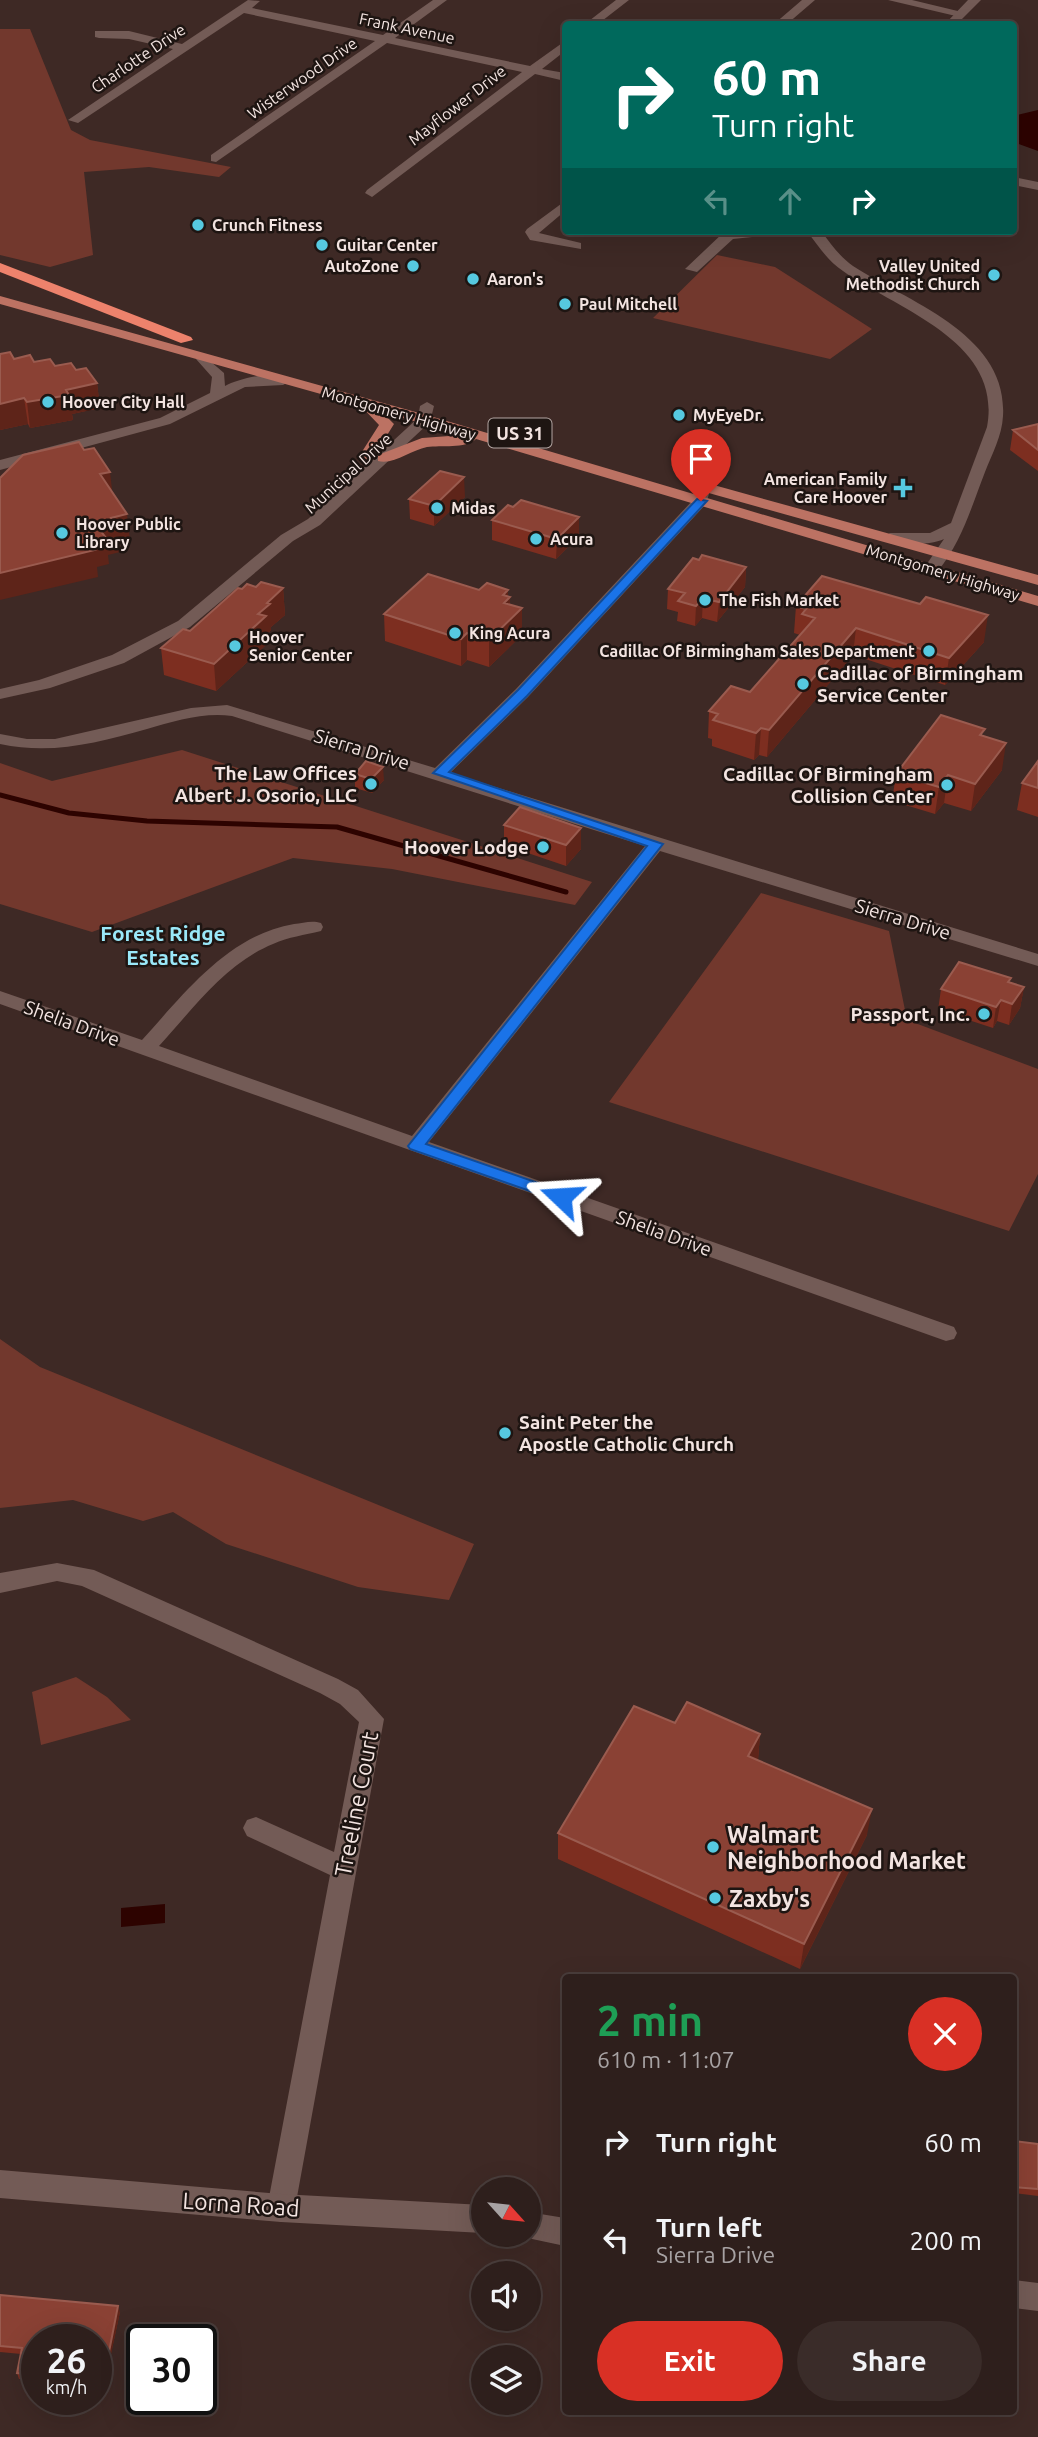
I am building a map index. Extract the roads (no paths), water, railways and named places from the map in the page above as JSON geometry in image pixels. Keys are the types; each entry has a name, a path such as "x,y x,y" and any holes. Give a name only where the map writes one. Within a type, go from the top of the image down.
{"highway":[{"path":"0,267 186,340"}],"main road":[{"name":"Montgomery Highway","path":"0,289 186,340 422,414 702,494 1038,601"},
{"name":"Montgomery Highway","path":"0,300 203,359 359,401 422,414 502,442 702,494 890,538 1038,580"},
{"path":"359,401 387,424 366,458"},
{"path":"383,458 422,443 442,439 502,442"}],"street":[{"name":"Charlotte Drive","path":"74,120 256,0"},
{"name":"Wisterwood Drive","path":"216,158 441,0"},
{"path":"595,21 623,0"},
{"path":"784,21 809,0"},
{"path":"894,0 960,13"},
{"path":"953,21 975,0"},
{"name":"Frank Avenue","path":"242,9 562,76"},
{"path":"99,34 129,34 181,47"},
{"name":"Mayflower Drive","path":"372,193 562,47"},
{"path":"1017,182 1038,186"},
{"path":"562,207 532,232 536,237 576,246"},
{"path":"692,269 730,235"},
{"path":"817,235 832,255 848,268 966,344 987,369 995,384 997,415 959,526 944,554 932,568"},
{"path":"203,359 219,376 217,393"},
{"path":"0,466 165,421 217,393 250,381 283,380"},
{"name":"Municipal Drive","path":"287,538 290,526 366,458 422,414"},
{"name":"Municipal Drive","path":"0,694 44,684 139,649 184,624 287,538 314,522 383,458 422,414"},
{"path":"440,773 523,693 702,494"},
{"path":"890,538 933,538 959,526"},
{"name":"Sierra Drive","path":"0,739 33,743 82,741 175,715 221,709 263,719 440,773 656,844 1038,960"},
{"path":"415,1146 656,844"},
{"name":"Shelia Drive","path":"145,1049 216,974 243,950 279,933 314,927"},
{"name":"Shelia Drive","path":"0,997 946,1333"},
{"name":"Treeline Court","path":"0,1583 57,1572 86,1577 349,1697 372,1719 281,2208"},
{"path":"256,1828 344,1869"},
{"name":"Lorna Road","path":"0,2184 281,2208 471,2218"},
{"path":"541,2228 562,2232"},
{"path":"1017,2295 1038,2298"}],"waterway":[{"path":"0,795 69,813 147,821 337,827 566,892"}],"place":[{"name":"Crunch Fitness","path":"198,225"},
{"name":"Guitar Center","path":"322,245"},
{"name":"AutoZone","path":"413,266"},
{"name":"Valley United Methodist Church","path":"994,275"},
{"name":"Aaron's","path":"473,279"},
{"name":"Paul Mitchell","path":"565,304"},
{"name":"Hoover City Hall","path":"48,402"},
{"name":"MyEyeDr.","path":"679,415"},
{"name":"American Family Care Hoover","path":"903,488"},
{"name":"Midas","path":"437,508"},
{"name":"Hoover Public Library","path":"62,533"},
{"name":"Acura","path":"536,539"},
{"name":"The Fish Market","path":"705,600"},
{"name":"King Acura","path":"455,633"},
{"name":"Hoover Senior Center","path":"235,646"},
{"name":"Cadillac Of Birmingham Sales Department","path":"929,651"},
{"name":"Cadillac of Birmingham Service Center","path":"803,684"},
{"name":"The Law Offices Albert J. Osorio, LLC","path":"371,784"},
{"name":"Cadillac Of Birmingham Collision Center","path":"947,785"},
{"name":"Hoover Lodge","path":"543,847"},
{"name":"Passport, Inc.","path":"984,1014"},
{"name":"Saint Peter the Apostle Catholic Church","path":"505,1433"},
{"name":"Walmart Neighborhood Market","path":"713,1847"},
{"name":"Zaxby's","path":"715,1898"}],"district":[{"name":"Forest Ridge Estates","path":"163,945"}]}
